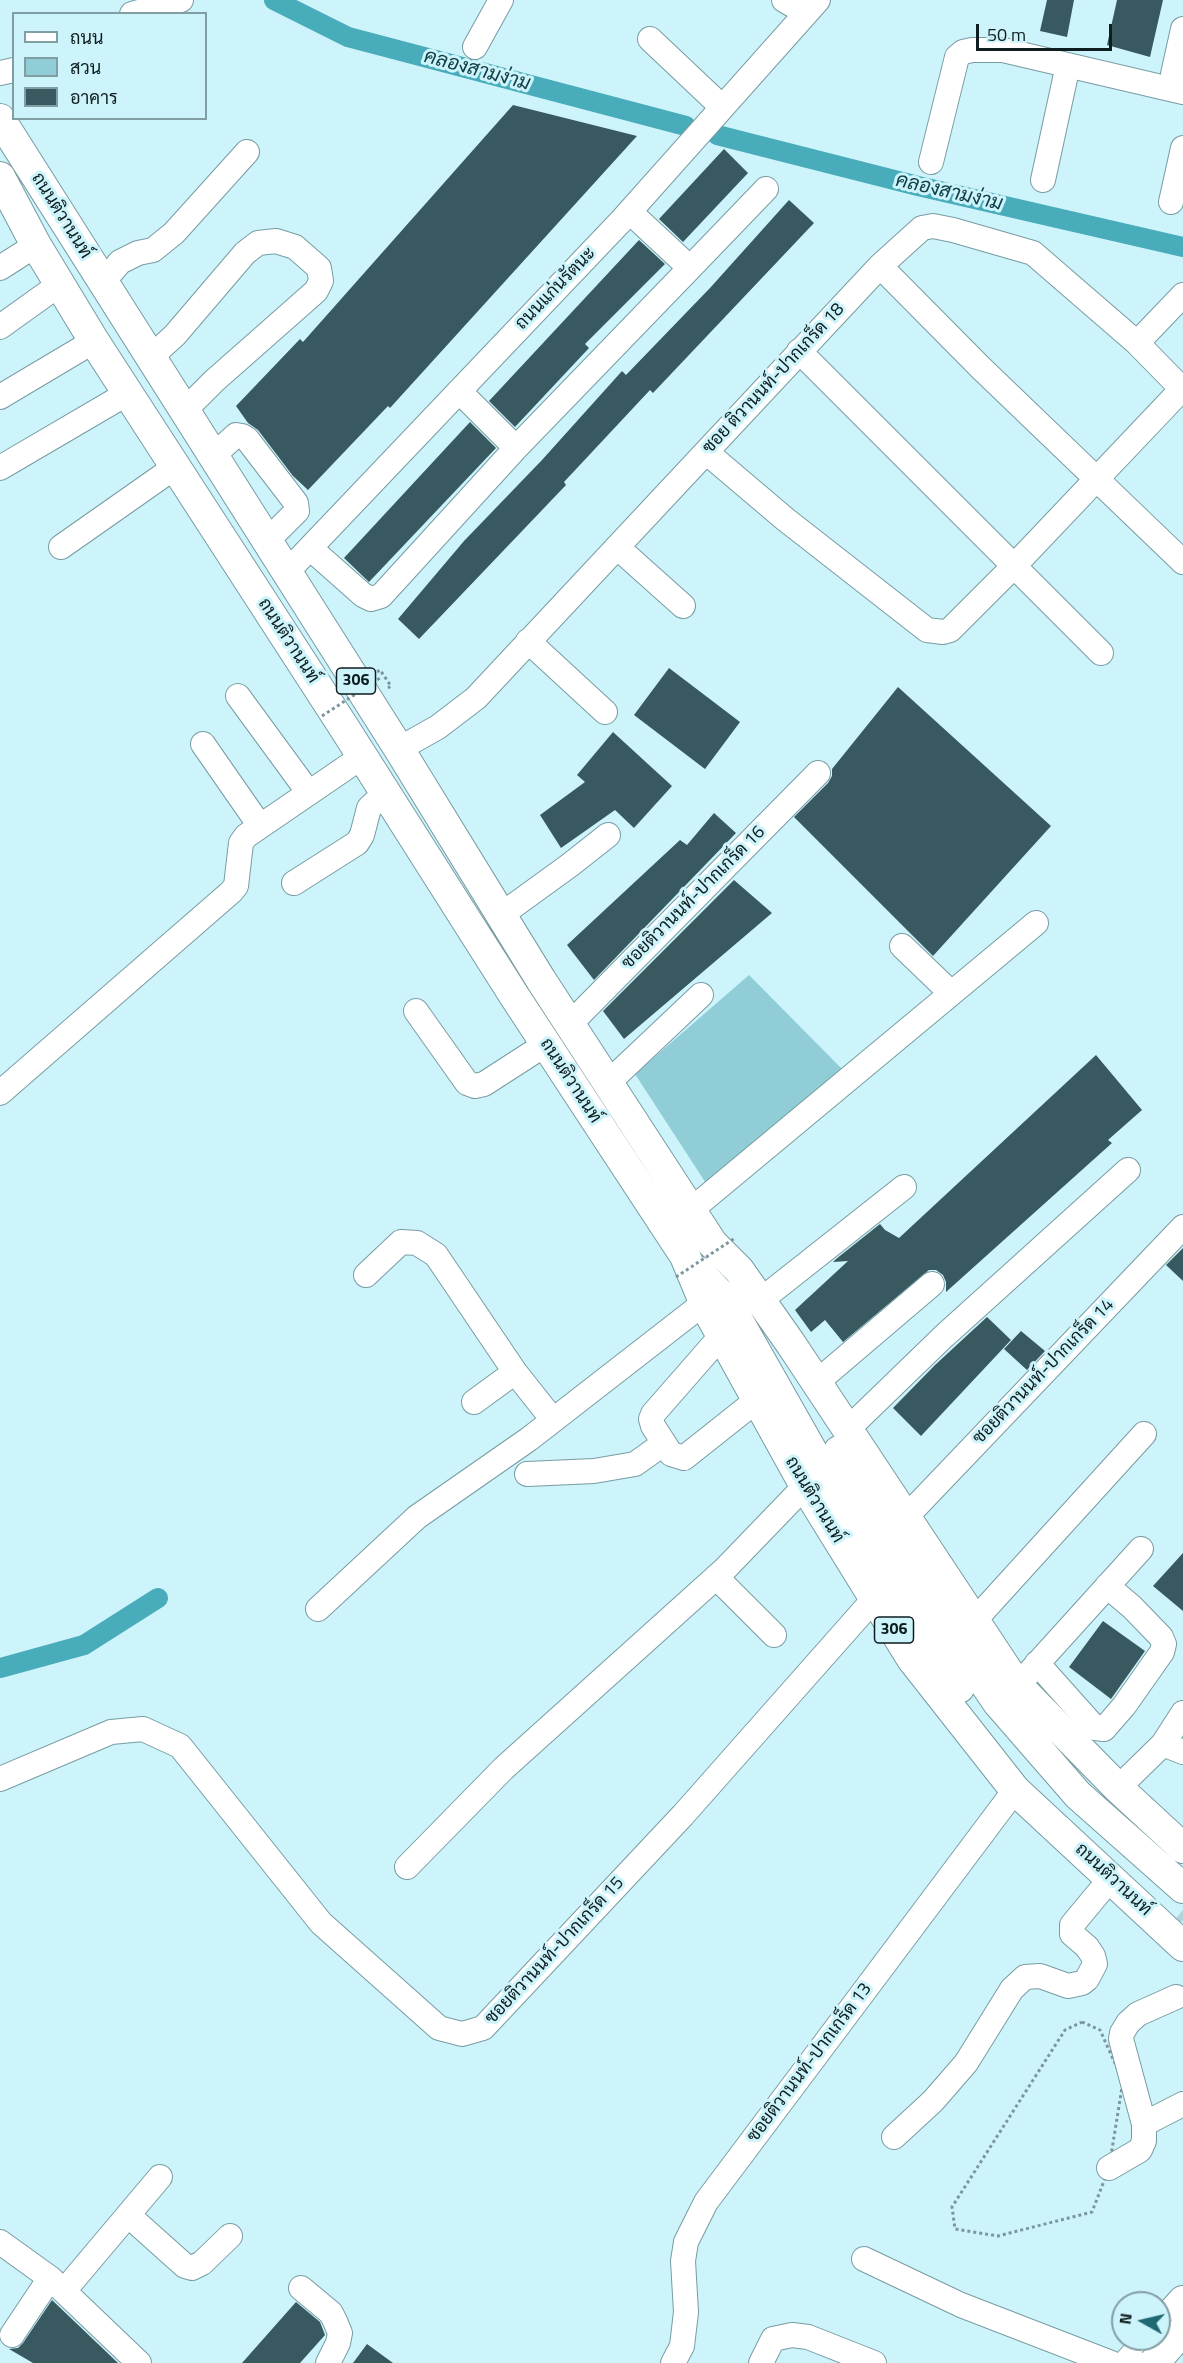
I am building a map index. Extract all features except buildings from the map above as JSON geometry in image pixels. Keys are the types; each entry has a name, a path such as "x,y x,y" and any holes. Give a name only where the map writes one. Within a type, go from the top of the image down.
{"main road":[{"name":"ถนนติวานนท์","path":"0,119 399,749 501,915 691,1210 724,1240 739,1270 817,1382 1017,1685 1118,1788 1183,1848"},
{"name":"ถนนติวานนท์","path":"5,196 94,341 363,756 546,1044 723,1335 805,1486 912,1659 1015,1790 1183,1946"},
{"name":"306","path":"724,1240 730,1280 781,1355 946,1626 998,1703 1078,1795 1181,1902"},
{"name":"306","path":"680,1267 728,1303 834,1490 950,1678 1020,1765 1062,1812 1181,1902"},
{"path":"1171,2318 1183,2301"}],"street":[{"path":"139,12 181,0"},
{"path":"475,47 501,0"},
{"path":"784,0 812,7"},
{"name":"ถนนแก่นรัตนะ","path":"287,572 630,212 812,7"},
{"path":"931,162 957,57 963,52 1003,50 1068,65 1178,83 1183,29"},
{"path":"650,39 722,107"},
{"path":"1042,180 1068,65"},
{"path":"1170,202 1183,148"},
{"path":"103,282 120,262 138,253 153,250 174,233 246,152"},
{"path":"310,548 363,595 371,599 381,596 516,448 766,189"},
{"path":"630,212 690,268"},
{"name":"ซอย ติวานนท์-ปากเกร็ด 18","path":"399,749 438,727 476,698 880,266 922,228 933,226 954,230 1033,253 1137,342 1183,389"},
{"path":"151,357 175,335 245,253 258,243 276,241 295,247 319,268 321,281 316,291 214,381 184,411"},
{"path":"0,268 36,245"},
{"path":"880,266 1096,480 1183,562"},
{"path":"0,327 60,284"},
{"path":"1137,342 1183,296"},
{"path":"0,398 94,341"},
{"path":"800,351 1101,653"},
{"path":"706,452 785,519 927,630 938,632 950,630 1015,566 1183,389"},
{"path":"459,391 516,448"},
{"path":"0,468 128,393"},
{"path":"213,456 236,435 242,436 296,503 297,511 267,541"},
{"path":"61,547 175,467"},
{"path":"617,547 683,606"},
{"path":"528,641 605,712"},
{"path":"238,696 309,793"},
{"path":"203,744 261,826"},
{"path":"0,1093 231,892 236,886 241,843 246,836 363,756"},
{"name":"ซอยติวานนท์-ปากเกร็ด 16","path":"571,1023 818,773"},
{"path":"294,883 357,843 363,835 369,808 385,793"},
{"path":"501,915 608,835"},
{"path":"691,1210 1036,923"},
{"path":"902,946 951,993"},
{"path":"609,1082 700,995"},
{"path":"416,1011 467,1083 475,1086 484,1084 546,1044"},
{"path":"848,1429 943,1338 1128,1170"},
{"path":"760,1300 904,1187"},
{"name":"ซอยติวานนท์-ปากเกร็ด 14","path":"906,1516 1183,1227"},
{"path":"366,1275 401,1242 417,1242 436,1255 515,1372 553,1420"},
{"path":"817,1382 932,1284"},
{"path":"318,1609 417,1517 553,1420 704,1303"},
{"path":"723,1335 653,1414 651,1419 653,1426 671,1455 684,1458 757,1400"},
{"path":"474,1402 515,1372"},
{"path":"974,1621 1144,1434"},
{"path":"527,1474 594,1471 635,1464 663,1444"},
{"path":"407,1867 504,1768 716,1577 805,1486"},
{"path":"1017,1685 1141,1549"},
{"path":"716,1577 774,1635"},
{"path":"1037,1664 1095,1728 1104,1729 1124,1706 1162,1652 1164,1644 1161,1637 1107,1586"},
{"name":"ซอยติวานนท์-ปากเกร็ด 15","path":"0,1779 111,1732 143,1729 180,1746 321,1923 439,2028 462,2034 483,2028 683,1815 874,1599"},
{"path":"1118,1788 1173,1748 1183,1713"},
{"name":"ซอยติวานนท์-ปากเกร็ด 13","path":"673,2363 682,2346 686,2312 683,2261 687,2242 706,2202 1015,1790"},
{"path":"894,2137 933,2101 966,2063 1012,1989 1025,1977 1040,1977 1068,1986 1082,1983 1087,1979 1095,1964 1093,1956 1087,1947 1072,1934 1072,1925 1111,1878"},
{"path":"1109,2168 1140,2150 1144,2141 1144,2124 1121,2039 1122,2032 1138,2014 1181,2000"},
{"path":"1144,2124 1183,2104"},
{"path":"12,2335 57,2285 128,2215 160,2177"},
{"path":"128,2215 185,2266 192,2268 202,2263 230,2236"},
{"path":"0,2242 57,2285 139,2363"},
{"path":"864,2259 961,2304 1111,2363"},
{"path":"301,2288 331,2313 338,2327 340,2333 338,2343 328,2363"},
{"path":"761,2363 773,2340 792,2335 808,2337 874,2363"}],"path":[{"path":"322,716 380,678"},
{"path":"680,1267 724,1240"},
{"path":"1082,2022 1100,2030 1123,2081 1109,2168 1092,2212 998,2236 955,2229 952,2206 1065,2030 1082,2022"}],"green space":[{"path":"749,975 846,1073 711,1191 635,1074"}],"waterway":[{"name":"คลองสามง่าม","path":"274,0 348,37 686,126"},
{"name":"คลองสามง่าม","path":"717,135 918,186 1183,247"},
{"path":"0,1668 84,1645 158,1598"}],"tunnel":[{"path":"1178,1916 1183,1920"}]}
